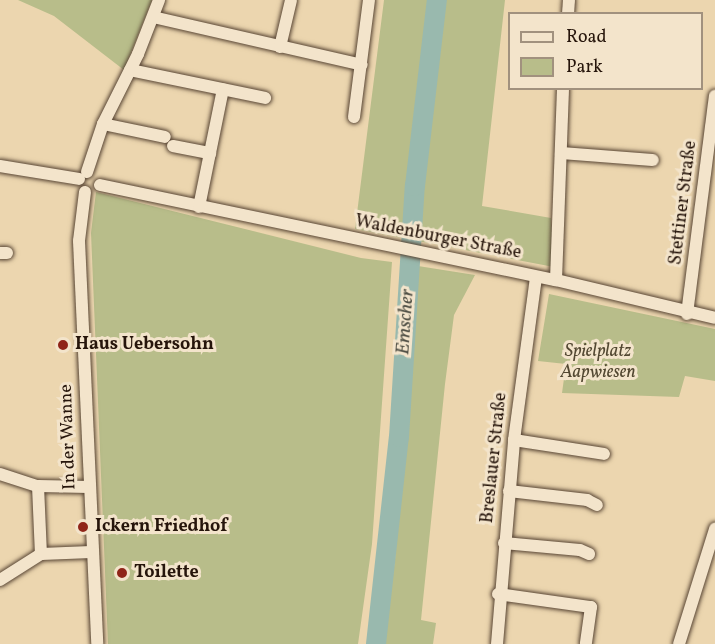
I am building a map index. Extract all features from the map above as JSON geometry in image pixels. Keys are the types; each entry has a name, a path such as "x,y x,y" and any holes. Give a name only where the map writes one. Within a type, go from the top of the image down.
{"street":[{"path":"0,166 83,175 96,174 100,184 94,192 85,192 83,175 103,124 130,70 159,0"},
{"path":"280,47 291,0"},
{"path":"354,117 369,0"},
{"path":"153,17 362,65"},
{"path":"130,70 265,98"},
{"path":"199,207 223,89"},
{"path":"556,280 563,90"},
{"name":"Stettiner Straße","path":"687,314 713,127 715,96"},
{"path":"103,124 210,153"},
{"path":"561,153 653,160"},
{"name":"Waldenburger Straße","path":"100,184 199,207 556,280 687,314 715,318"},
{"name":"In der Wanne","path":"85,192 79,241 91,552 97,644"},
{"name":"Breslauer Straße","path":"497,644 498,594 514,440 536,277"},
{"path":"514,440 596,450 604,454"},
{"path":"0,474 38,486 89,488"},
{"path":"38,486 41,554"},
{"path":"509,491 588,500 597,505"},
{"path":"680,644 715,529"},
{"path":"504,543 580,550 589,555"},
{"path":"0,580 41,554 91,552"},
{"path":"702,568 715,572"},
{"path":"498,594 591,607 586,644"}],"green space":[{"path":"18,0 152,0 124,70 54,16"},
{"path":"384,0 505,0 482,206 551,218 554,267 355,229"},
{"path":"96,192 361,258 392,262 372,544 358,644 108,644 91,233"},
{"path":"418,266 475,275 454,315 445,384 421,620 436,623 433,644 384,644 395,559"},
{"name":"Spielplatz Aapwiesen","path":"549,294 715,329 715,381 685,376 679,397 562,393 566,364 538,361"}],"waterway":[{"name":"Emscher","path":"376,644 399,437 415,186 437,0"}],"place":[{"name":"Haus Uebersohn","path":"63,345"},
{"name":"Ickern Friedhof","path":"83,527"},
{"name":"Toilette","path":"122,573"}]}
